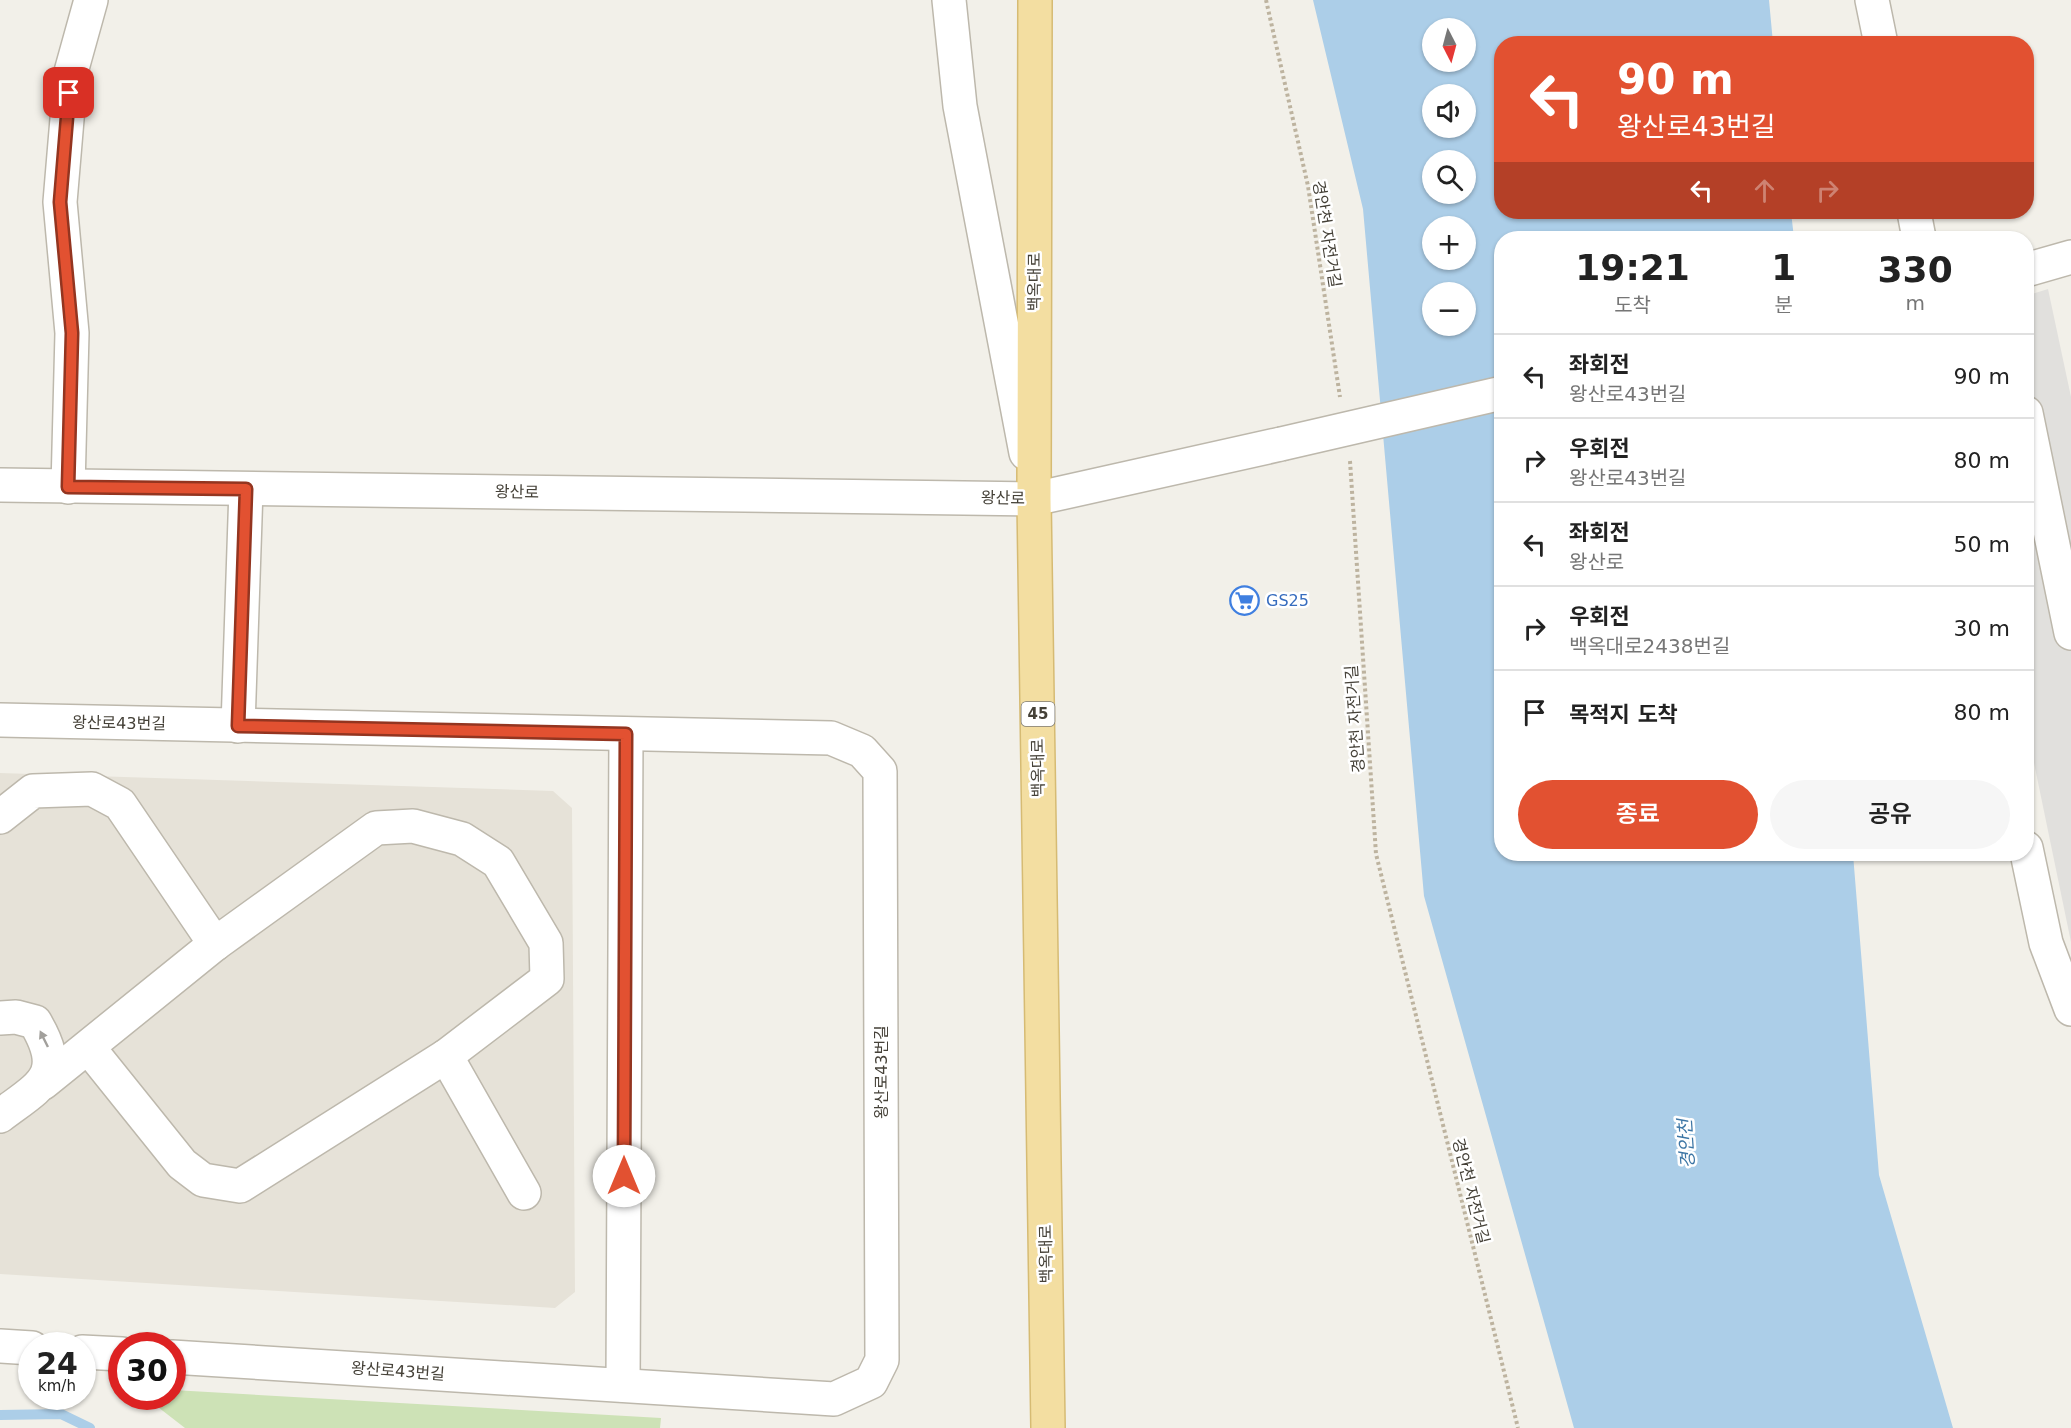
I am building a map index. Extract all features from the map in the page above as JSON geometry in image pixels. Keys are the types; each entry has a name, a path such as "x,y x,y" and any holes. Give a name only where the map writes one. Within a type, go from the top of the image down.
{"main road":[{"name":"백옥대로","path":"1035,0 1034,499 1048,1428"}],"street":[{"path":"68,487 72,333 60,202 70,72 91,0"},
{"path":"950,0 960,106 1034,499"},
{"path":"1872,0 1879,36"},
{"path":"2034,268 2071,257"},
{"name":"왕산로","path":"0,485 1034,499 1494,395"},
{"path":"2034,452 2071,633"},
{"path":"238,726 246,489"},
{"name":"왕산로43번길","path":"0,720 831,738 862,752 880,771 882,1360 871,1382 834,1399 186,1358"},
{"path":"622,1385 626,734"},
{"path":"0,817 33,791 92,789 120,804 215,944"},
{"path":"0,1116 215,944 376,828 413,826 462,839 498,862 546,944 547,979 446,1056 240,1186 204,1180 182,1164 88,1047"},
{"path":"2029,861 2046,943 2071,1009"},
{"path":"0,1018 16,1017 35,1022 48,1044 50,1065 43,1083"},
{"path":"446,1056 524,1193"},
{"path":"0,1346 18,1347"}],"path":[{"name":"경안천 자전거길","path":"1266,0 1308,186 1340,398"},
{"name":"경안천 자전거길","path":"1349,457 1376,854 1518,1428"}],"shaded area":[{"path":"2048,289 2071,397 2071,942 2034,763 2034,293"},
{"path":"0,773 553,791 572,808 575,1292 555,1308 0,1274"}],"green space":[{"path":"186,1391 661,1418 660,1428 185,1428 162,1410 186,1410"}],"water":[{"name":"경안천","path":"1313,0 1769,0 1772,36 1494,36 1494,219 1792,219 1793,231 1494,231 1494,861 1854,861 1879,1175 1953,1428 1574,1428 1424,896 1363,209"}],"waterway":[{"path":"0,1415 61,1414 90,1428"}],"place":[{"name":"GS25","path":"1245,600"}],"route":[{"path":"69,93 60,202 72,333 68,487 246,489 238,726 626,734 624,1176"}]}
